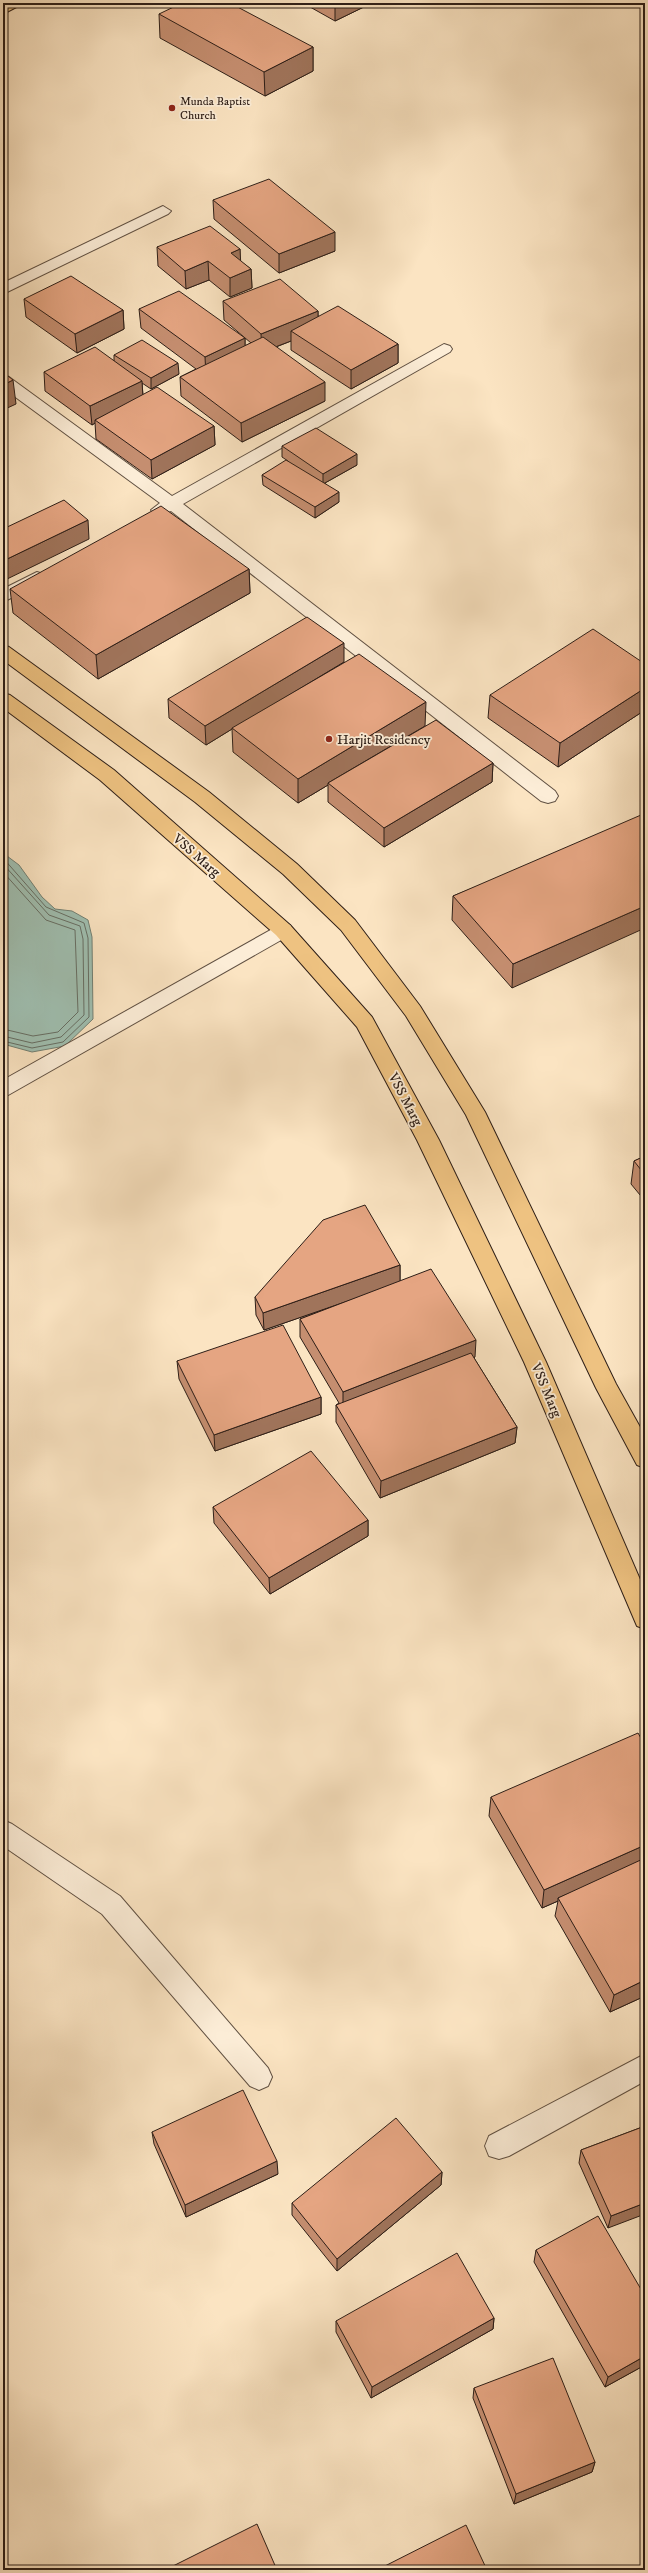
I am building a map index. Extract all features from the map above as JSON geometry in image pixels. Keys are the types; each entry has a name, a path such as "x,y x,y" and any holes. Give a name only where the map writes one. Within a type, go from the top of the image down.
{"main road":[{"path":"3,10 16,3"},
{"path":"3,651 202,797 290,869 348,925 413,1011 475,1112 607,1388 645,1458"},
{"name":"VSS Marg","path":"3,699 107,775 283,930 365,1022 428,1140 535,1362 645,1620"}],"street":[{"path":"3,289 163,211"},
{"path":"150,518 170,503 444,349"},
{"path":"3,380 170,503 548,796"},
{"path":"3,596 52,570"},
{"path":"3,1090 283,930"},
{"path":"3,1832 111,1905 259,2077"},
{"path":"499,2146 645,2067"}],"water":[{"path":"3,853 19,865 42,897 55,909 72,911 88,920 92,937 93,1019 65,1046 32,1052 3,1044"}],"building":[{"path":"182,3 230,3 313,47 264,72 159,14"},
{"path":"269,179 335,232 279,254 213,200"},
{"path":"210,226 240,249 231,253 251,269 230,278 208,261 185,271 157,247"},
{"path":"71,276 123,310 75,334 24,299"},
{"path":"280,279 318,311 261,334 223,301"},
{"path":"179,291 245,338 205,357 139,309"},
{"path":"338,306 398,344 351,370 291,331"},
{"path":"263,337 325,382 241,423 180,377"},
{"path":"142,340 178,363 151,378 114,355"},
{"path":"95,347 142,381 90,406 44,372"},
{"path":"3,372 13,380 3,385"},
{"path":"157,387 214,426 151,460 95,420"},
{"path":"316,428 357,454 323,474 282,446"},
{"path":"286,460 339,492 315,507 262,475"},
{"path":"64,500 88,520 3,561 3,529"},
{"path":"161,506 249,569 96,655 10,589"},
{"path":"307,617 344,643 205,726 168,699"},
{"path":"593,629 645,664 645,688 560,743 490,695"},
{"name":"Harjit Residency","path":"359,654 426,702 298,779 232,728"},
{"path":"436,720 493,763 384,828 328,783"},
{"path":"641,815 645,819 645,906 513,964 453,896"},
{"path":"645,1156 645,1175 634,1161"},
{"path":"365,1205 400,1265 263,1313 255,1297 323,1220"},
{"path":"431,1269 476,1340 343,1392 300,1319"},
{"path":"283,1325 321,1397 214,1435 177,1361"},
{"path":"471,1353 517,1427 381,1481 336,1405"},
{"path":"311,1451 368,1520 269,1578 213,1507"},
{"path":"638,1733 645,1745 645,1845 544,1890 491,1797"},
{"path":"645,1858 645,1980 614,1995 558,1898"},
{"path":"243,2090 277,2161 185,2205 152,2132"},
{"path":"396,2118 442,2172 337,2259 292,2203"},
{"path":"645,2126 645,2203 611,2216 581,2150"},
{"path":"598,2216 645,2296 645,2356 608,2377 536,2250"},
{"path":"457,2253 494,2318 372,2387 336,2321"},
{"path":"553,2358 595,2462 516,2494 474,2388"},
{"path":"257,2524 277,2570 165,2570"},
{"path":"466,2525 487,2570 377,2570"}],"place":[{"name":"Munda Baptist Church","path":"172,108"},
{"name":"Harjit Residency","path":"329,739"}]}
